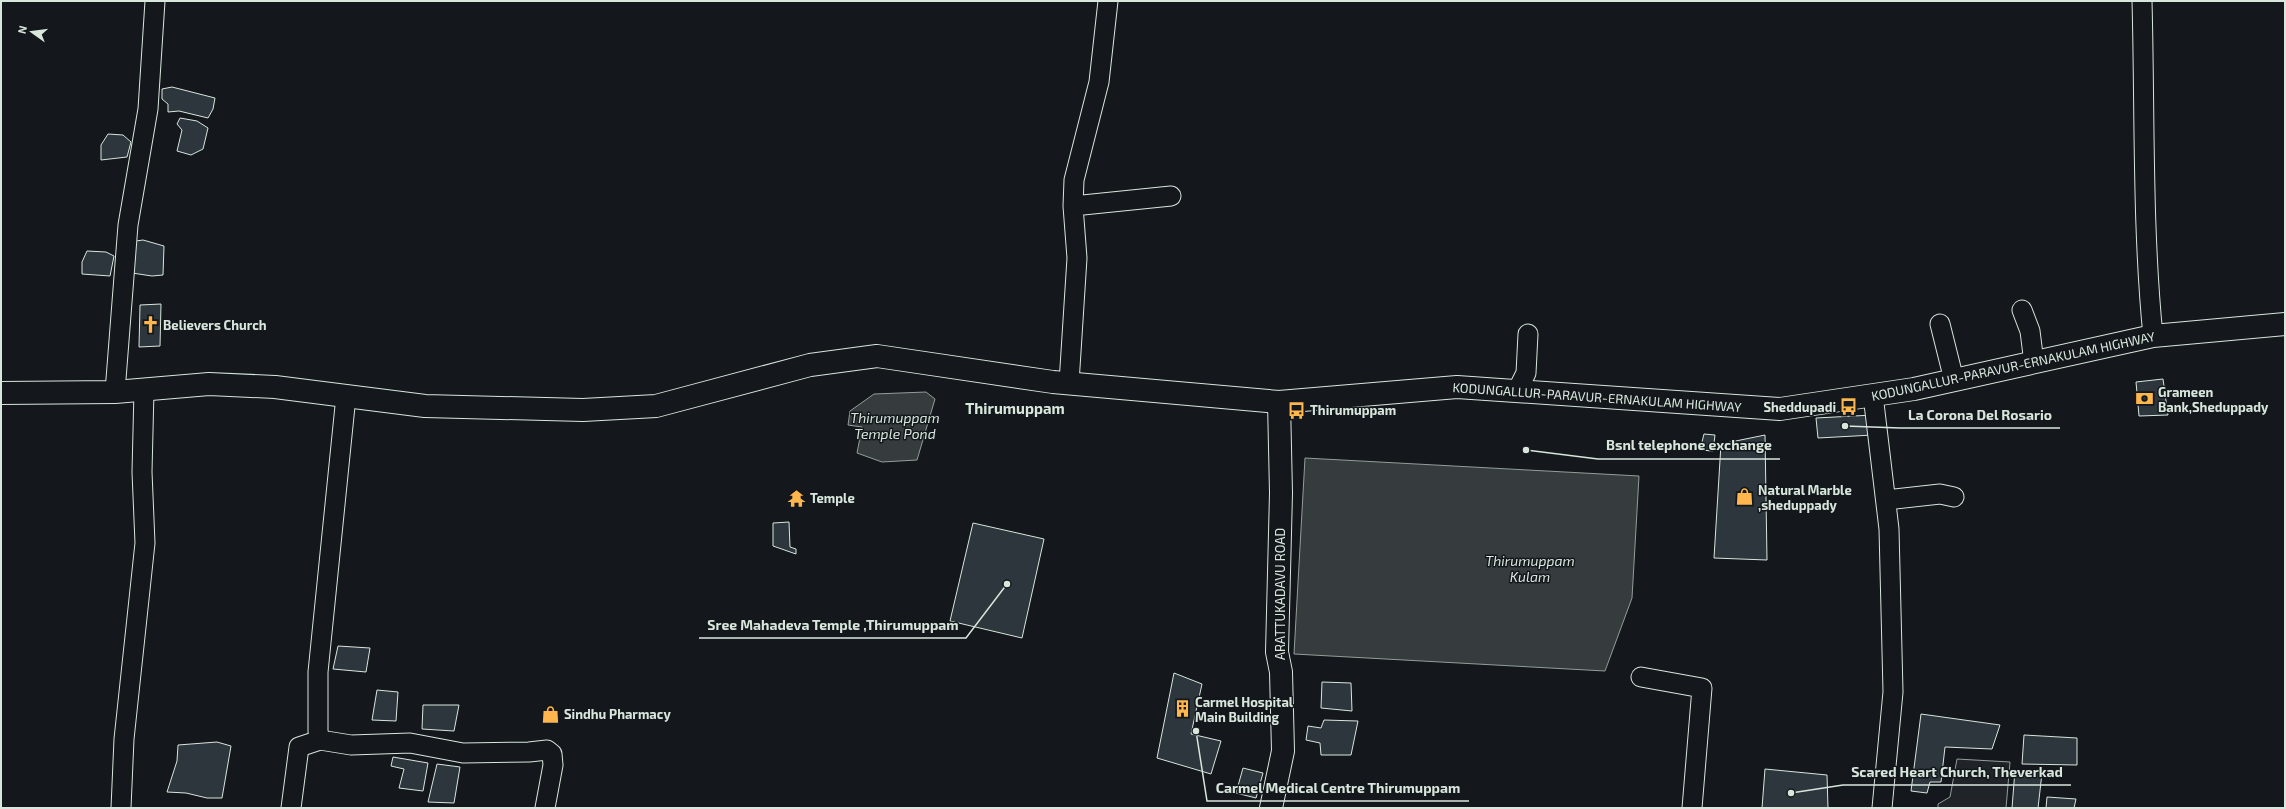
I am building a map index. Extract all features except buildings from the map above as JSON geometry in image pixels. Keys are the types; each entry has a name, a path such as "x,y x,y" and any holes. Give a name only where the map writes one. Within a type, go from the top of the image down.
{"main road":[{"name":"KODUNGALLUR-PARAVUR-ERNAKULAM HIGHWAY","path":"1,393 115,392 208,384 275,387 424,406 583,410 656,406 810,365 878,356 1069,383 1279,402 1457,387 1780,409 1873,395 1954,380 2154,336 2285,324"},
{"name":"ARATTUKADAVU ROAD","path":"1271,808 1283,751 1281,672 1277,652 1281,493 1279,402"}],"street":[{"path":"115,392 128,225 148,109 155,1"},
{"path":"1069,383 1077,258 1073,206 1074,180 1099,82 1108,1"},
{"path":"2142,1 2142,94 2147,274 2154,336"},
{"path":"1073,206 1171,196"},
{"path":"2022,310 2030,331 2034,362"},
{"path":"1940,324 1954,380"},
{"path":"1517,391 1526,373 1528,334"},
{"path":"121,808 124,739 145,543 142,472 144,390"},
{"path":"1873,395 1889,529 1893,692 1882,808"},
{"path":"320,740 318,731 318,672 346,396"},
{"path":"1886,500 1940,494 1954,498"},
{"path":"1641,677 1702,688 1692,808"},
{"path":"291,808 299,747 320,740 330,744 351,745 410,743 463,752 528,752 547,750 552,754 553,765 545,808"}],"shaded area":[{"path":"1957,759 2010,762 2006,808 1938,808 1938,804 1950,797"}],"water":[{"name":"Thirumuppam Temple Pond","path":"926,392 935,399 917,460 882,462 857,453 862,427 848,425 850,411 874,394"},
{"name":"Thirumuppam Kulam","path":"1305,458 1639,476 1632,598 1605,671 1294,654"}],"place":[{"name":"Believers Church","path":"150,325"},
{"name":"Grameen Bank,Sheduppady","path":"2145,399"},
{"name":"Sheddupadi","path":"1849,407"},
{"name":"Thirumuppam","path":"1297,410"},
{"name":"La Corona Del Rosario","path":"1845,426"},
{"name":"Bsnl telephone exchange","path":"1526,450"},
{"name":"Natural Marble ,sheduppady","path":"1745,497"},
{"name":"Temple","path":"797,498"},
{"name":"Sree Mahadeva Temple ,Thirumuppam","path":"1007,584"},
{"name":"Carmel Hospital Main Building","path":"1182,709"},
{"name":"Sindhu Pharmacy","path":"551,714"},
{"name":"Carmel Medical Centre Thirumuppam","path":"1196,731"},
{"name":"Scared Heart Church, Theverkad","path":"1791,793"}],"district":[{"name":"Thirumuppam","path":"1015,408"}]}
